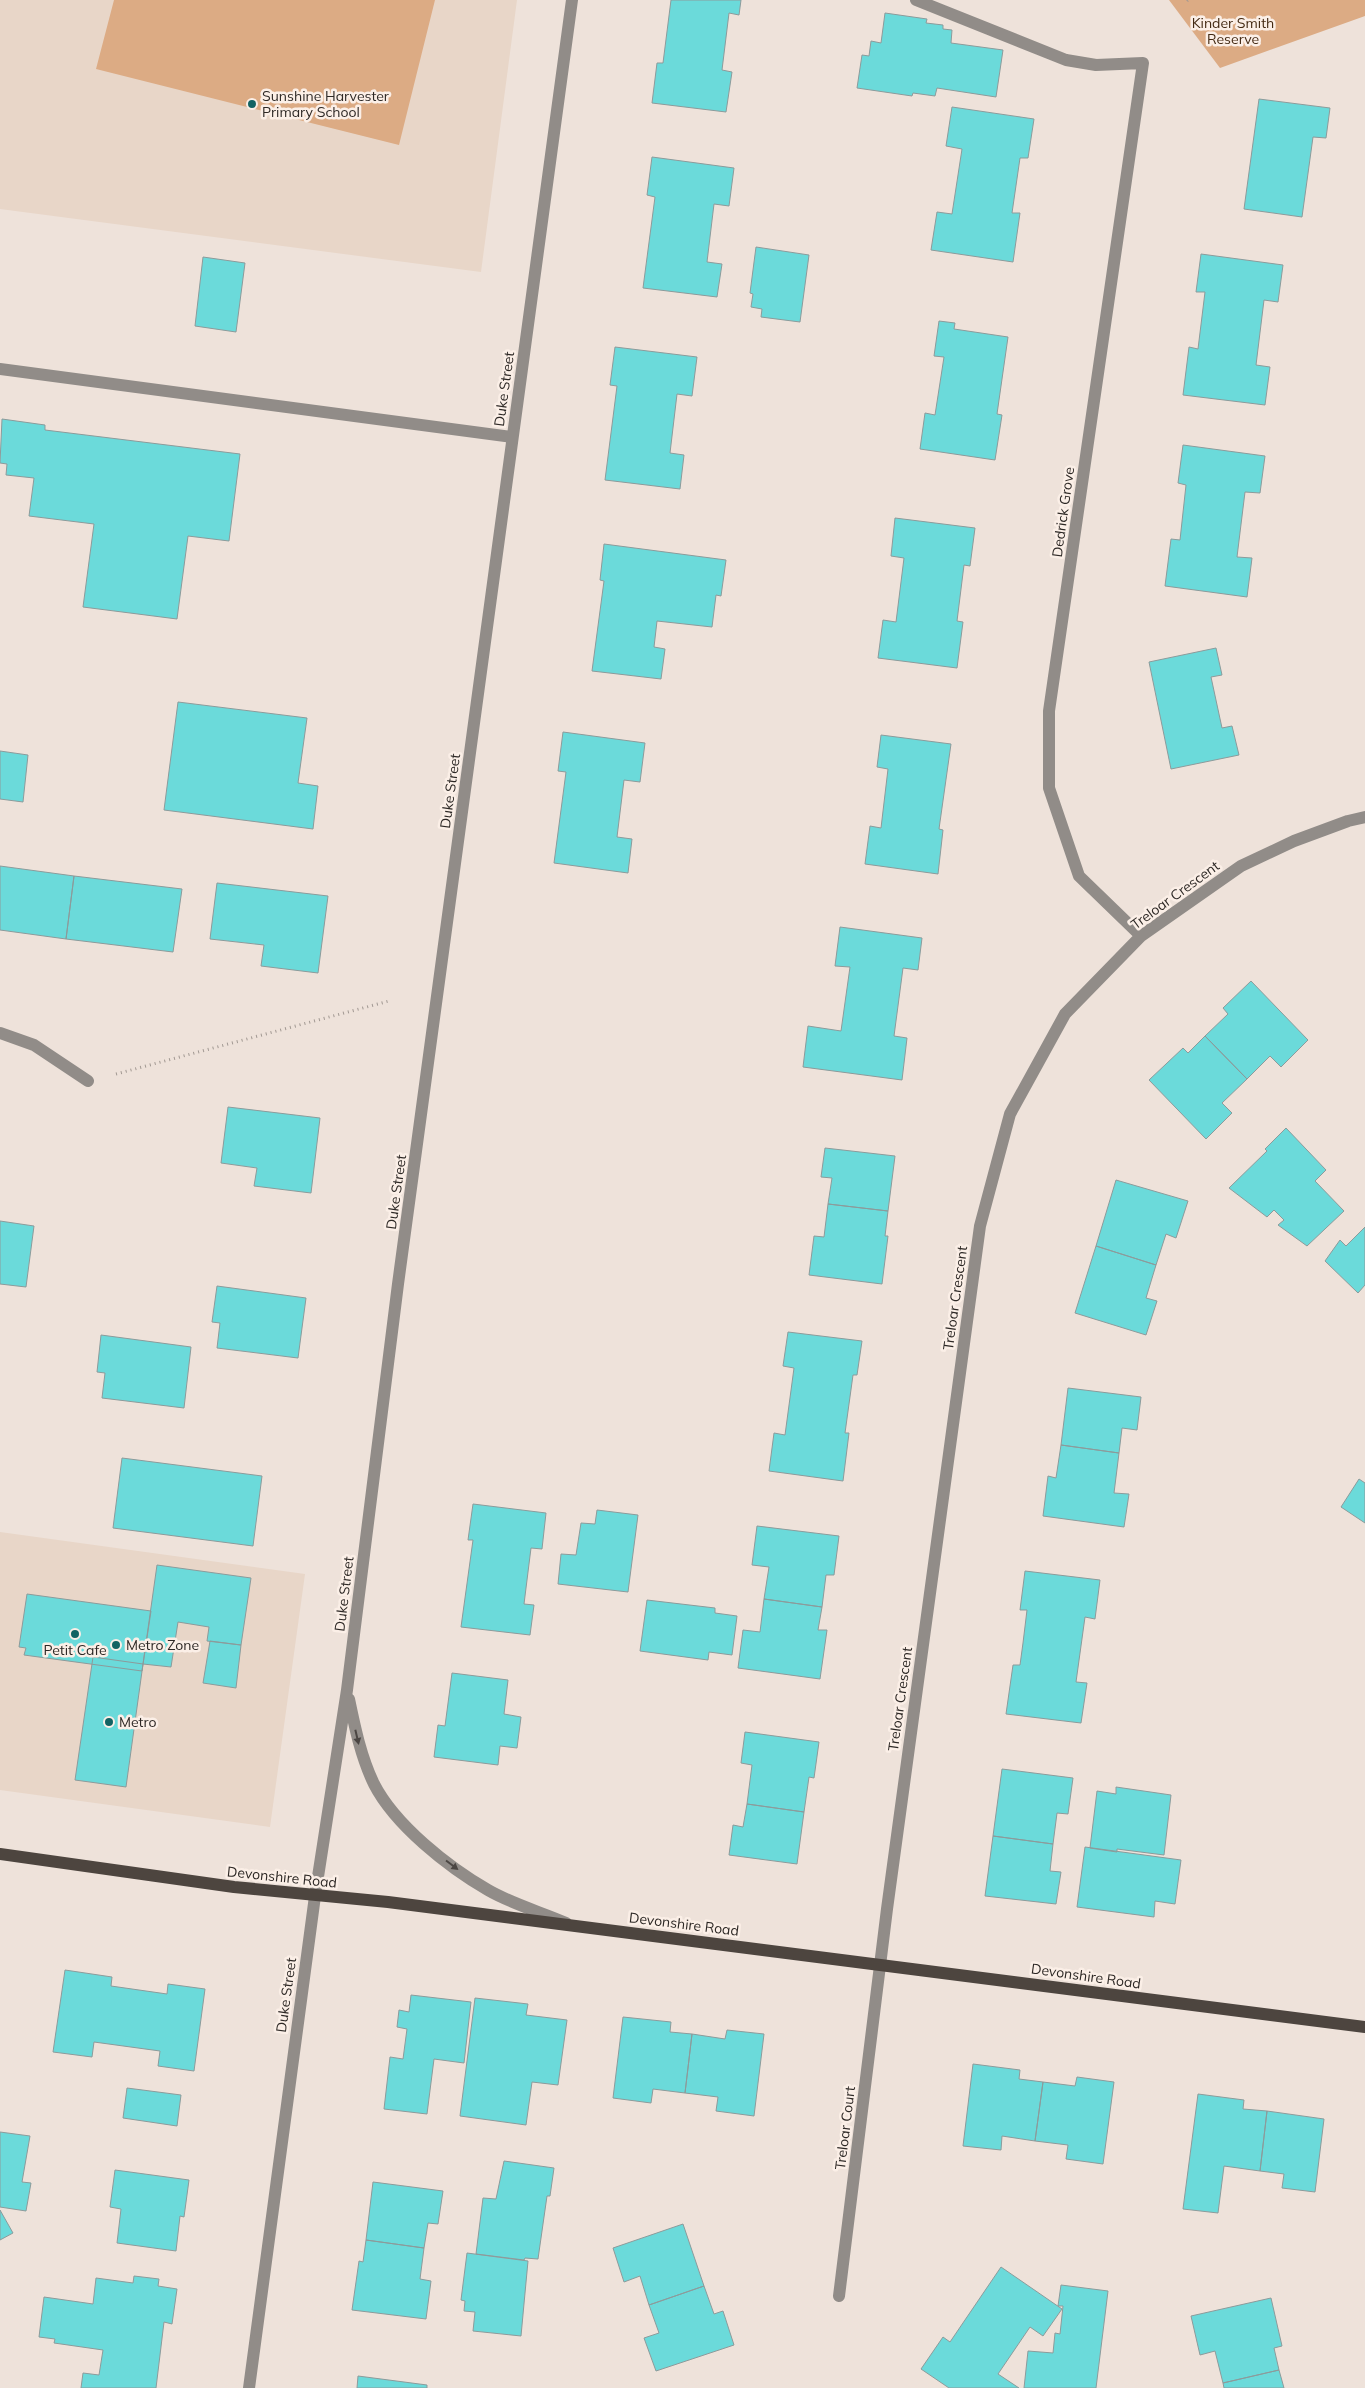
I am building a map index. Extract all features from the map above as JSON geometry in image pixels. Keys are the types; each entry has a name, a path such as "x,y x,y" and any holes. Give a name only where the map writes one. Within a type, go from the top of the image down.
{"main road":[{"name":"Devonshire Road","path":"0,1854 234,1887 388,1902 1365,2027"}],"street":[{"name":"Duke Street","path":"249,2388 314,1896 347,1690 398,1284 572,0"},
{"name":"Dedrick Grove","path":"916,0 1066,60 1096,66 1143,63 1049,711 1049,788 1079,876 1141,936"},
{"path":"0,369 512,437"},
{"name":"Treloar Crescent","path":"880,1964 980,1226 1010,1114 1065,1014 1141,936 1242,866 1294,841 1348,821 1365,817"},
{"path":"0,1033 34,1045 88,1081"},
{"path":"347,1690 358,1742 374,1784 389,1807 423,1842 453,1867 489,1891 574,1926"},
{"name":"Treloar Court","path":"839,2296 880,1964"}],"path":[{"path":"88,1081 389,1001"}],"shaded area":[{"name":"Sunshine Harvester Primary School","path":"0,0 517,0 481,272 0,209"},
{"path":"0,1532 305,1574 270,1827 0,1790"}],"green space":[{"path":"114,0 435,0 399,145 96,69"},
{"name":"Kinder Smith Reserve","path":"1169,0 1365,0 1365,16 1220,68"}],"building":[{"path":"671,0 741,0 739,15 729,13 722,70 732,72 726,112 652,103 657,63 663,63"},
{"path":"885,13 927,19 926,23 943,25 943,29 952,30 951,43 1003,50 996,97 937,88 935,96 913,93 912,96 857,88 862,55 869,56 871,41 881,43"},
{"path":"1259,99 1330,108 1326,138 1313,137 1302,217 1244,209"},
{"path":"952,107 1034,119 1028,158 1020,158 1012,213 1020,213 1013,262 931,250 937,212 952,214 962,149 946,146"},
{"path":"652,157 734,168 729,206 714,204 707,262 722,264 717,297 643,288 655,197 647,195"},
{"path":"756,247 809,255 800,322 761,317 762,309 751,307 753,294 750,293"},
{"path":"1201,254 1283,265 1278,302 1264,300 1256,365 1270,367 1265,405 1183,395 1189,347 1198,349 1205,292 1196,292"},
{"path":"203,257 245,263 236,332 195,326"},
{"path":"939,321 955,323 954,329 1008,337 997,414 1002,415 995,460 920,449 925,413 935,415 944,357 934,356"},
{"path":"615,347 697,357 692,396 677,394 670,453 684,455 680,489 605,480 617,386 610,385"},
{"path":"2,419 45,425 45,430 240,454 229,541 188,536 177,619 83,607 94,524 29,516 34,478 6,475 7,464 0,463"},
{"path":"1183,445 1265,456 1260,493 1245,492 1237,557 1252,558 1247,597 1165,586 1171,539 1180,540 1186,485 1178,483"},
{"path":"895,518 975,528 970,566 964,565 957,621 963,622 957,668 878,658 883,620 896,622 904,558 891,556"},
{"path":"604,544 726,560 721,596 716,595 712,627 657,621 654,647 665,649 661,679 592,671 604,581 600,580"},
{"path":"1216,648 1222,675 1211,677 1222,728 1232,726 1239,755 1171,769 1149,662"},
{"path":"178,702 307,718 298,783 318,786 313,829 164,810"},
{"path":"563,732 645,743 640,782 624,780 617,837 632,839 628,873 554,863 566,772 558,771"},
{"path":"881,735 951,744 939,829 943,830 938,874 865,864 870,826 881,828 888,769 877,767"},
{"path":"0,751 28,755 23,802 0,799"},
{"path":"0,866 74,876 66,939 0,930"},
{"path":"74,876 182,889 173,952 66,939"},
{"path":"217,883 328,896 318,973 261,966 264,945 210,939"},
{"path":"840,927 922,938 918,970 903,968 894,1036 907,1038 902,1080 803,1067 808,1026 841,1031 850,967 835,966"},
{"path":"1251,981 1308,1040 1281,1067 1270,1056 1247,1079 1205,1036 1228,1014 1223,1008"},
{"path":"1205,1036 1247,1079 1222,1103 1232,1113 1206,1139 1149,1080 1183,1048 1188,1053"},
{"path":"228,1107 320,1118 311,1193 254,1186 257,1168 221,1163"},
{"path":"1286,1128 1326,1170 1315,1181 1344,1211 1307,1246 1278,1225 1284,1220 1274,1210 1267,1217 1229,1188 1267,1151 1265,1149"},
{"path":"825,1148 895,1156 888,1211 828,1204 832,1178 821,1177"},
{"path":"1116,1180 1188,1201 1176,1238 1166,1234 1156,1265 1096,1246"},
{"path":"828,1204 888,1211 885,1236 888,1236 882,1284 809,1275 814,1236 824,1237"},
{"path":"0,1221 34,1226 26,1287 0,1284"},
{"path":"1365,1227 1365,1285 1358,1293 1325,1261 1340,1240 1346,1246"},
{"path":"1096,1246 1156,1265 1146,1298 1157,1301 1146,1335 1075,1313"},
{"path":"217,1286 306,1298 298,1358 217,1348 220,1323 212,1322"},
{"path":"788,1332 862,1341 857,1375 853,1375 845,1433 849,1433 843,1481 769,1471 774,1433 785,1435 794,1368 783,1366"},
{"path":"101,1335 191,1347 184,1408 102,1398 105,1373 97,1372"},
{"path":"1068,1388 1141,1397 1137,1430 1122,1428 1119,1453 1061,1445"},
{"path":"1061,1445 1119,1453 1114,1493 1129,1494 1124,1527 1043,1516 1048,1476 1056,1478"},
{"path":"122,1458 262,1476 253,1546 113,1528"},
{"path":"1359,1479 1365,1483 1365,1523 1341,1507"},
{"path":"473,1504 546,1513 542,1549 531,1548 524,1604 534,1605 530,1635 461,1627 473,1540 468,1540"},
{"path":"597,1510 638,1515 628,1592 558,1584 561,1554 576,1555 581,1523 595,1524"},
{"path":"757,1526 839,1536 834,1575 826,1575 822,1607 764,1599 769,1567 752,1565"},
{"path":"157,1565 251,1578 241,1645 207,1641 209,1627 178,1622 171,1667 143,1664"},
{"path":"1025,1571 1100,1580 1095,1619 1085,1617 1076,1682 1087,1683 1081,1723 1006,1714 1013,1665 1020,1665 1023,1643 1027,1610 1020,1610"},
{"path":"27,1594 151,1611 142,1671 24,1655 26,1648 19,1647"},
{"path":"764,1599 822,1607 818,1630 827,1630 820,1679 738,1668 743,1630 760,1632"},
{"path":"647,1600 715,1608 715,1613 737,1616 732,1655 709,1652 708,1660 640,1651"},
{"path":"210,1641 241,1645 236,1688 203,1683"},
{"name":"Metro","path":"93,1657 143,1664 126,1787 75,1780"},
{"path":"452,1673 508,1680 504,1714 521,1717 517,1748 500,1746 498,1765 434,1757 438,1725 445,1726"},
{"path":"745,1732 819,1742 814,1778 809,1777 804,1812 747,1804 752,1765 741,1763"},
{"path":"1002,1769 1073,1778 1068,1814 1057,1813 1053,1844 993,1836"},
{"path":"1116,1787 1171,1795 1164,1855 1117,1849 1117,1852 1090,1848 1097,1791 1116,1794"},
{"path":"747,1804 804,1812 797,1864 729,1855 733,1825 743,1827"},
{"path":"993,1836 1053,1844 1050,1871 1061,1872 1056,1904 985,1896"},
{"path":"1085,1847 1181,1860 1175,1904 1155,1901 1154,1917 1077,1907"},
{"path":"65,1970 112,1977 111,1986 167,1994 168,1984 205,1989 194,2071 158,2066 160,2051 94,2042 92,2057 53,2052"},
{"path":"411,1995 471,2002 464,2063 434,2059 427,2114 384,2109 390,2057 403,2059 407,2029 397,2027 399,2010 409,2012"},
{"path":"475,1998 528,2004 526,2015 567,2020 558,2085 532,2082 526,2125 460,2116"},
{"path":"623,2017 671,2022 670,2032 692,2034 685,2093 653,2089 651,2103 613,2098"},
{"path":"727,2030 764,2034 754,2116 716,2111 718,2097 685,2093 692,2034 725,2039"},
{"path":"973,2064 1020,2070 1019,2079 1043,2082 1035,2141 1002,2136 1001,2150 963,2146"},
{"path":"1077,2077 1114,2082 1103,2164 1066,2159 1068,2145 1035,2141 1043,2082 1075,2086"},
{"path":"127,2088 181,2095 177,2126 123,2118"},
{"path":"1198,2094 1244,2100 1243,2109 1267,2111 1260,2171 1224,2166 1218,2213 1183,2209"},
{"path":"1267,2111 1324,2119 1315,2192 1282,2188 1284,2174 1260,2171"},
{"path":"0,2132 30,2136 22,2182 31,2183 26,2211 0,2207"},
{"path":"504,2161 554,2168 550,2196 547,2196 538,2259 525,2258 524,2260 476,2254 483,2198 496,2199"},
{"path":"115,2170 189,2180 184,2217 180,2216 176,2251 117,2243 121,2209 110,2207"},
{"path":"373,2182 443,2191 438,2224 428,2223 424,2248 366,2240"},
{"path":"0,2210 13,2233 0,2240"},
{"path":"683,2224 704,2286 649,2305 640,2276 624,2282 613,2248"},
{"path":"366,2240 424,2248 420,2279 431,2281 426,2319 352,2310 359,2261 363,2262"},
{"path":"467,2253 528,2261 521,2336 473,2331 475,2312 464,2311 465,2301 461,2300"},
{"path":"1001,2267 1062,2309 1043,2336 1030,2327 998,2374 1019,2388 949,2388 921,2369 943,2337 950,2342"},
{"path":"134,2276 159,2279 158,2286 177,2289 172,2324 164,2322 156,2388 81,2388 83,2373 99,2375 103,2350 54,2343 55,2339 39,2337 44,2297 93,2304 96,2278 133,2283"},
{"path":"1061,2285 1108,2291 1096,2388 1024,2388 1028,2351 1053,2353 1055,2333 1060,2334 1063,2306 1058,2306"},
{"path":"704,2286 714,2314 723,2311 734,2345 656,2371 644,2338 659,2333 649,2305"},
{"path":"1271,2298 1282,2346 1274,2348 1279,2370 1223,2383 1215,2351 1200,2355 1191,2316"},
{"path":"1279,2370 1284,2388 1224,2388 1223,2383"},
{"path":"358,2376 427,2385 427,2388 357,2388"}],"place":[{"name":"Sunshine Harvester Primary School","path":"252,104"},
{"name":"Petit Cafe","path":"75,1634"},
{"name":"Metro Zone","path":"116,1645"},
{"name":"Metro","path":"109,1722"}]}
